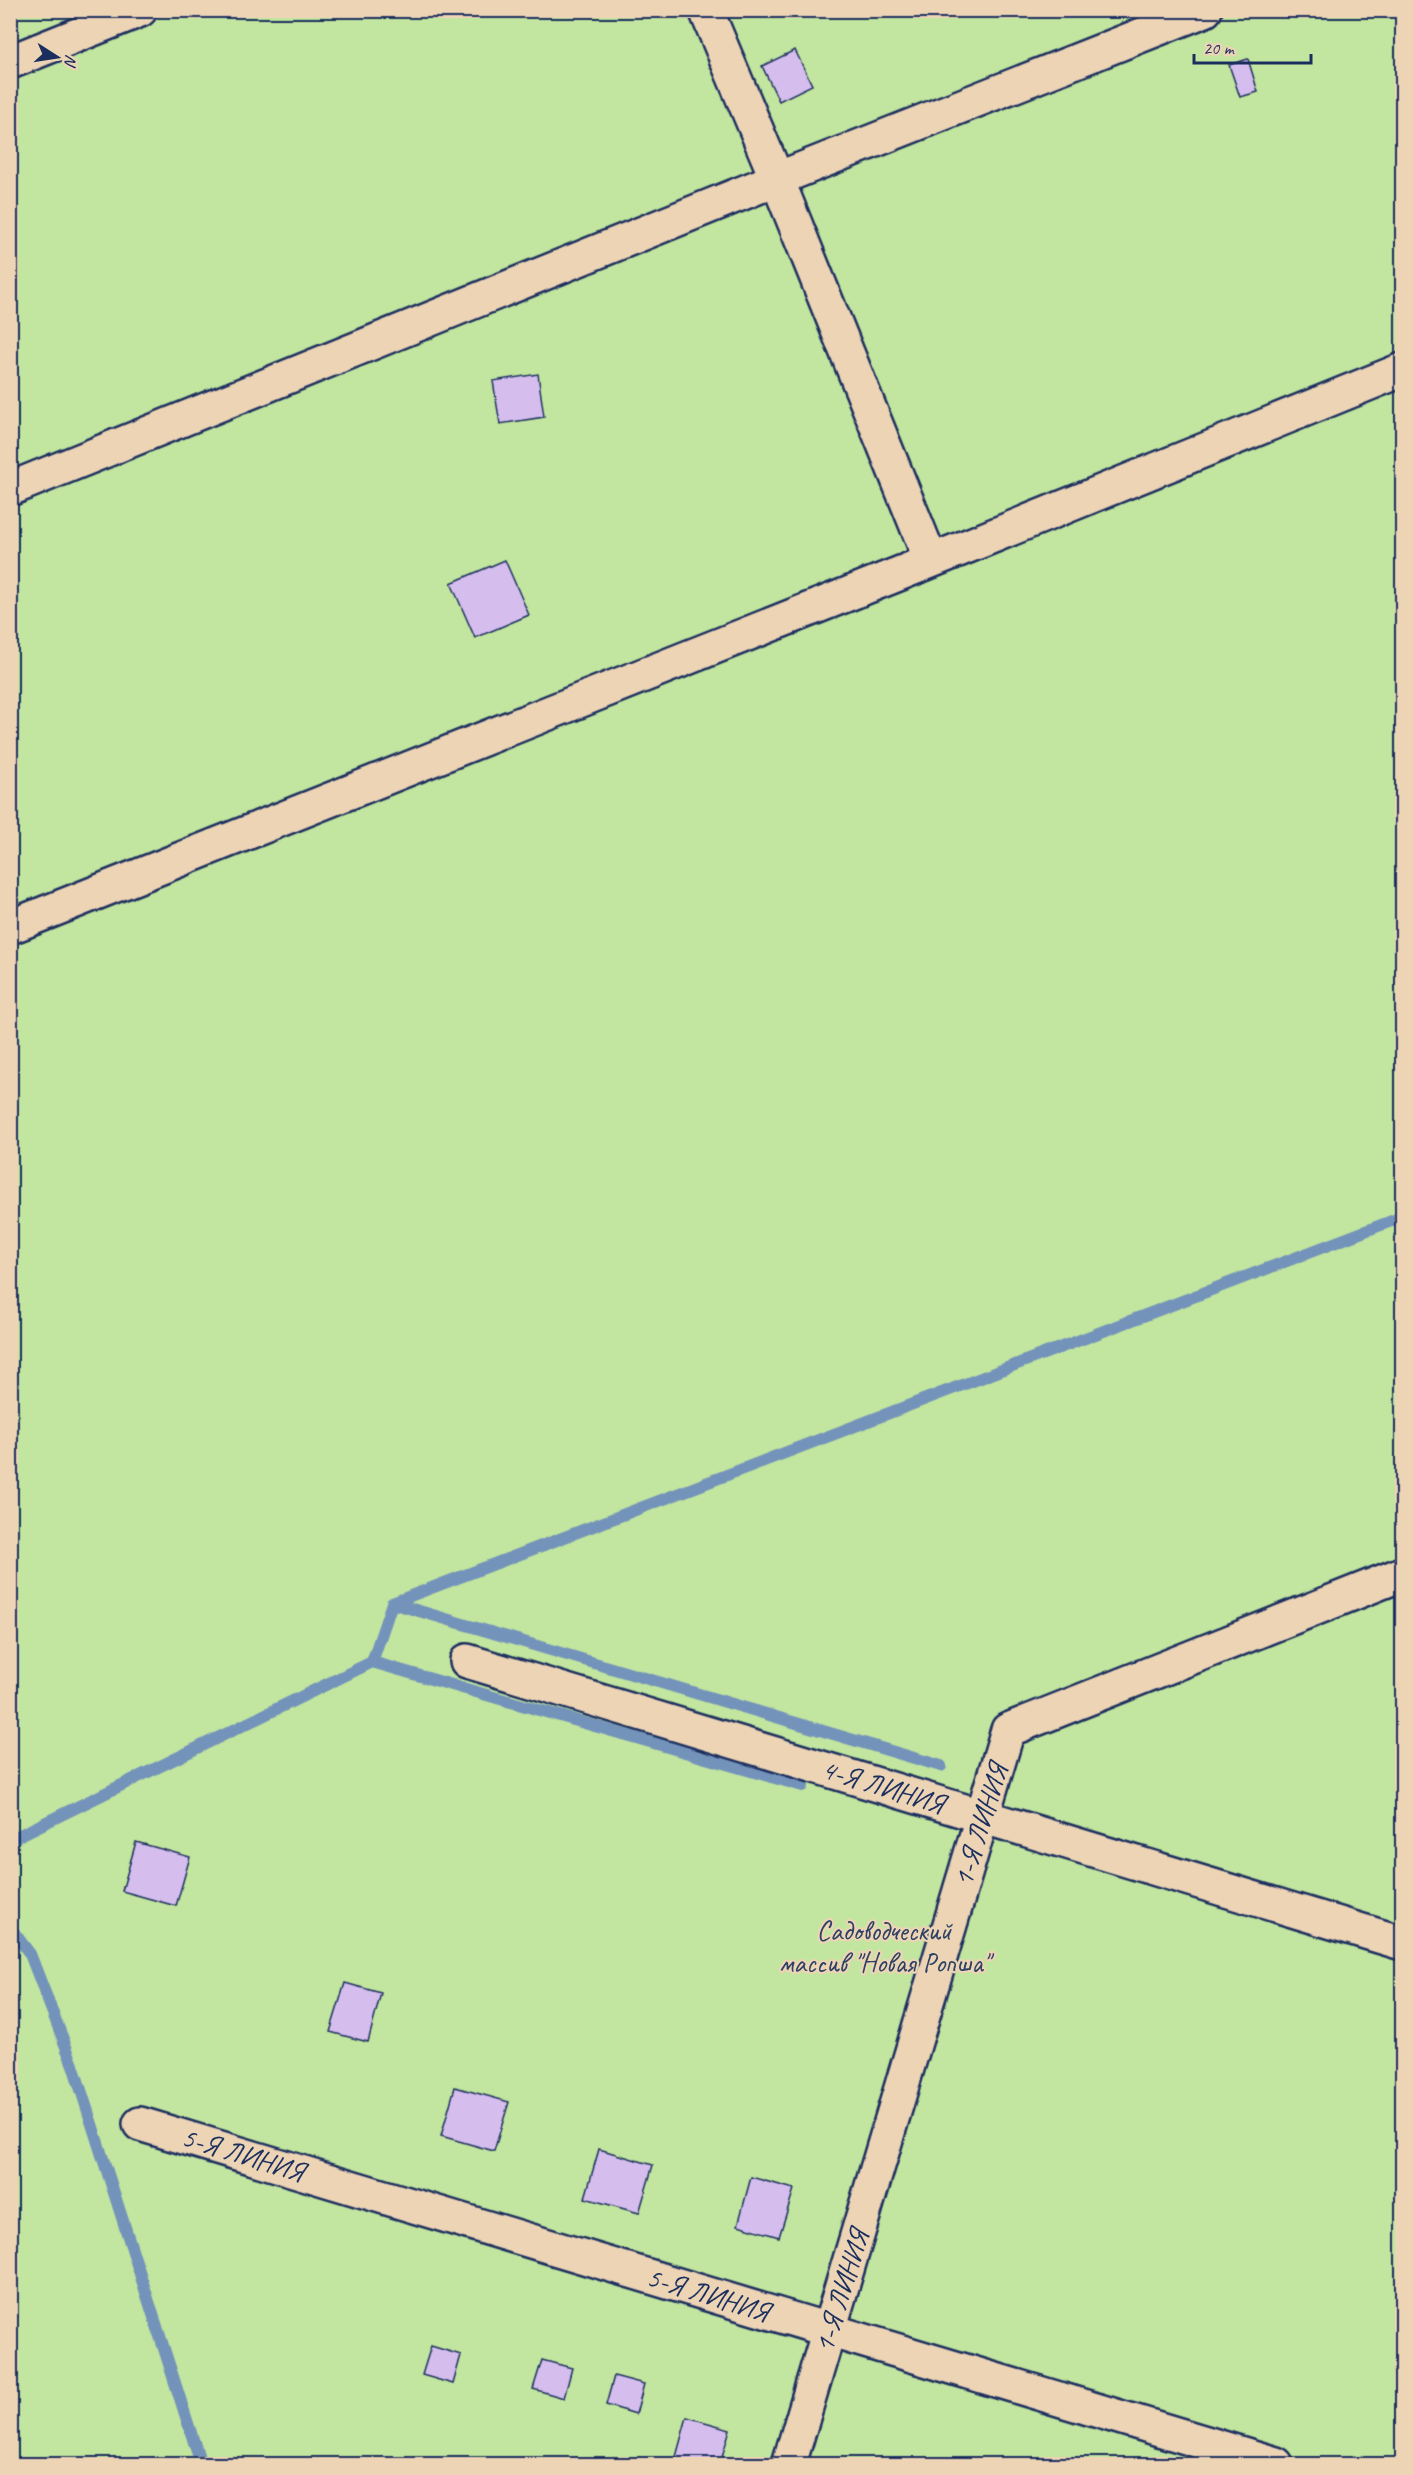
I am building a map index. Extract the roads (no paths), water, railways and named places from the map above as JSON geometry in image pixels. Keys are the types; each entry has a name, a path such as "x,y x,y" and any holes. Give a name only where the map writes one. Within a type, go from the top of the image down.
{"street":[{"path":"10,62 140,10"},
{"path":"706,10 777,179 931,561"},
{"path":"10,489 777,179 1205,10"},
{"path":"10,927 931,561 1402,370"},
{"name":"1-Я ЛИНИЯ","path":"789,2464 1008,1730 1402,1574"},
{"name":"4-Я ЛИНИЯ","path":"467,1661 1402,1943"},
{"name":"5-Я ЛИНИЯ","path":"140,2124 1276,2464"}],"waterway":[{"path":"372,1662 392,1603 1402,1217"},
{"path":"392,1603 941,1766"},
{"path":"10,1840 372,1662 803,1786"},
{"path":"10,1927 30,1954 73,2065 201,2464"}],"park label":[{"name":"Садоводческий массив \"Новая Ропша\"","path":"884,1946"}]}
